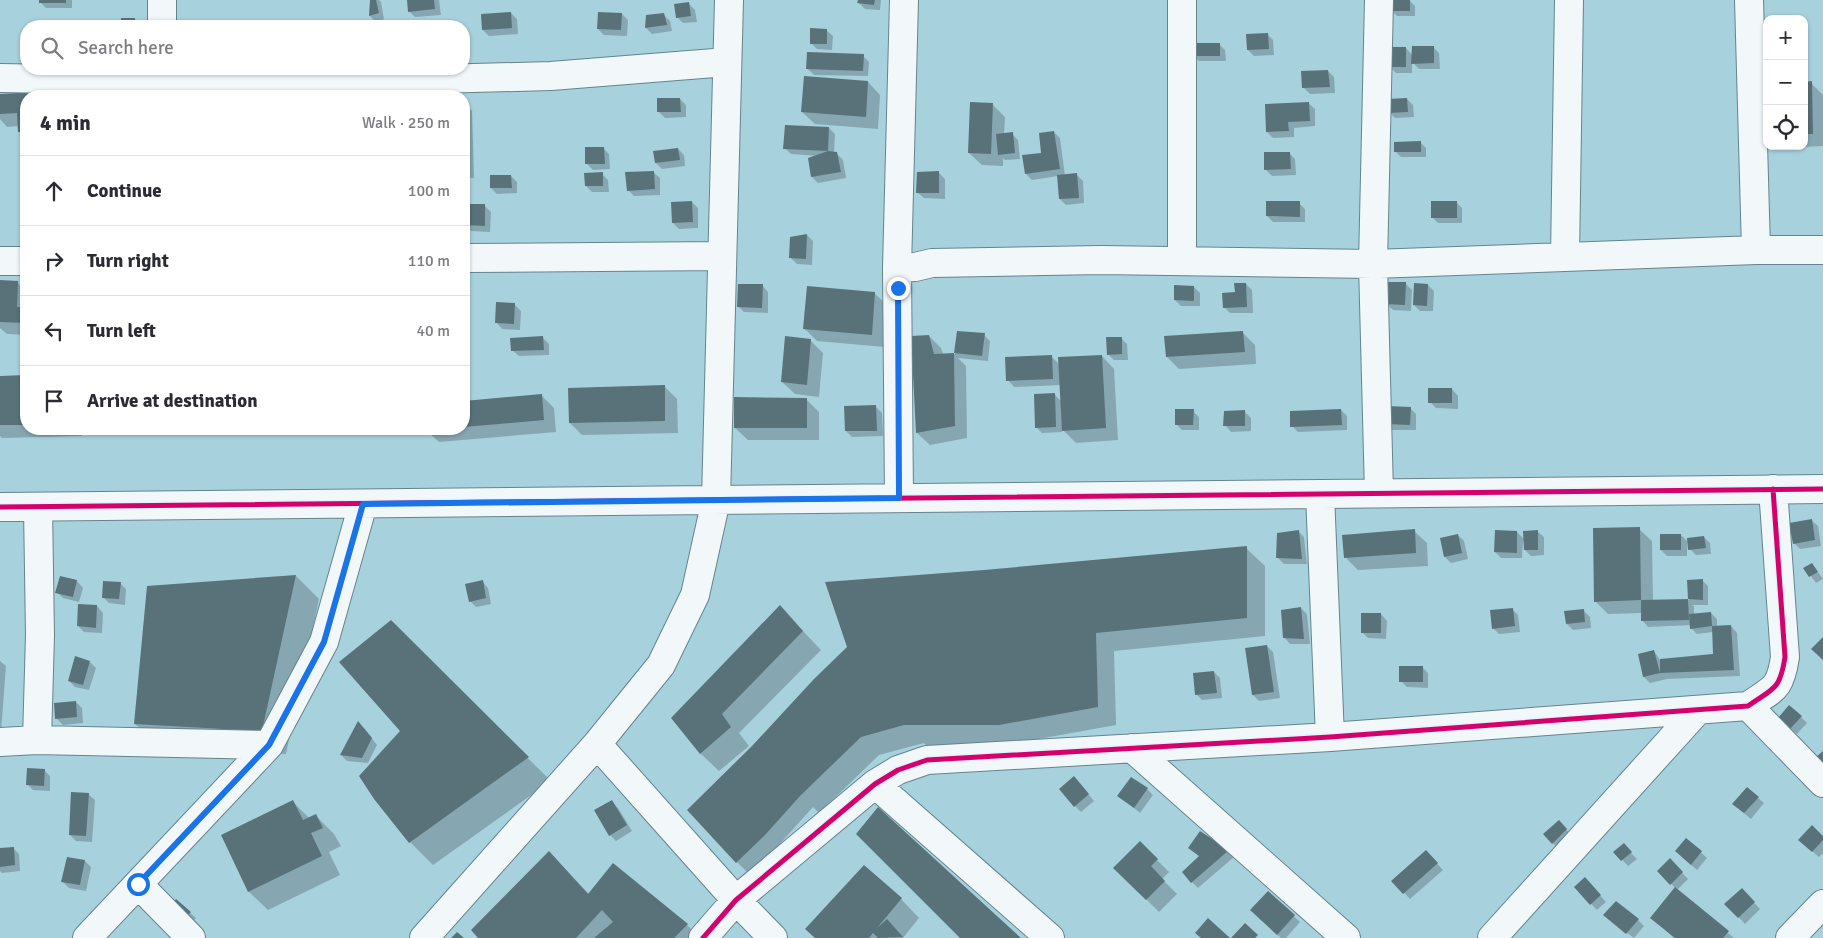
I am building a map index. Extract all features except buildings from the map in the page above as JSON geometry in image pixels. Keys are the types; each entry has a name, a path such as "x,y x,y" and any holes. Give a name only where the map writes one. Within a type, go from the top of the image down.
{"street":[{"path":"162,0 162,20"},
{"path":"424,938 597,744 661,665 696,595 716,500 729,0"},
{"path":"899,498 897,268 904,0"},
{"path":"1182,0 1182,261"},
{"path":"1378,493 1373,264 1379,0"},
{"path":"1566,257 1569,0"},
{"path":"1749,0 1756,250"},
{"path":"0,78 162,75 288,83 551,76 727,62"},
{"path":"897,268 942,263 1101,260 1373,264 1756,250 1823,250"},
{"path":"470,258 721,256"},
{"path":"0,261 20,261"},
{"path":"0,507 1823,489"},
{"path":"703,938 736,900 876,784 898,770 927,760 1330,737 1748,706 1776,687 1782,674 1785,657 1773,490"},
{"path":"1320,494 1330,737"},
{"path":"87,938 269,745 324,642 363,504"},
{"path":"37,740 40,634 38,507"},
{"path":"1748,706 1823,782"},
{"path":"1492,938 1698,710"},
{"path":"0,742 37,740 269,745"},
{"path":"597,744 736,900 773,938"},
{"path":"1132,748 1346,938"},
{"path":"876,784 1050,938"},
{"path":"138,884 191,938"},
{"path":"1790,938 1823,904"}],"cycle path":[{"path":"703,938 736,900 875,784 898,770 927,760 1330,737 1748,706 1770,691 1778,682 1785,657 1773,489"},
{"path":"0,507 1823,489"}],"route":[{"path":"138,884 269,745 324,642 363,504 899,498 898,288"}]}
